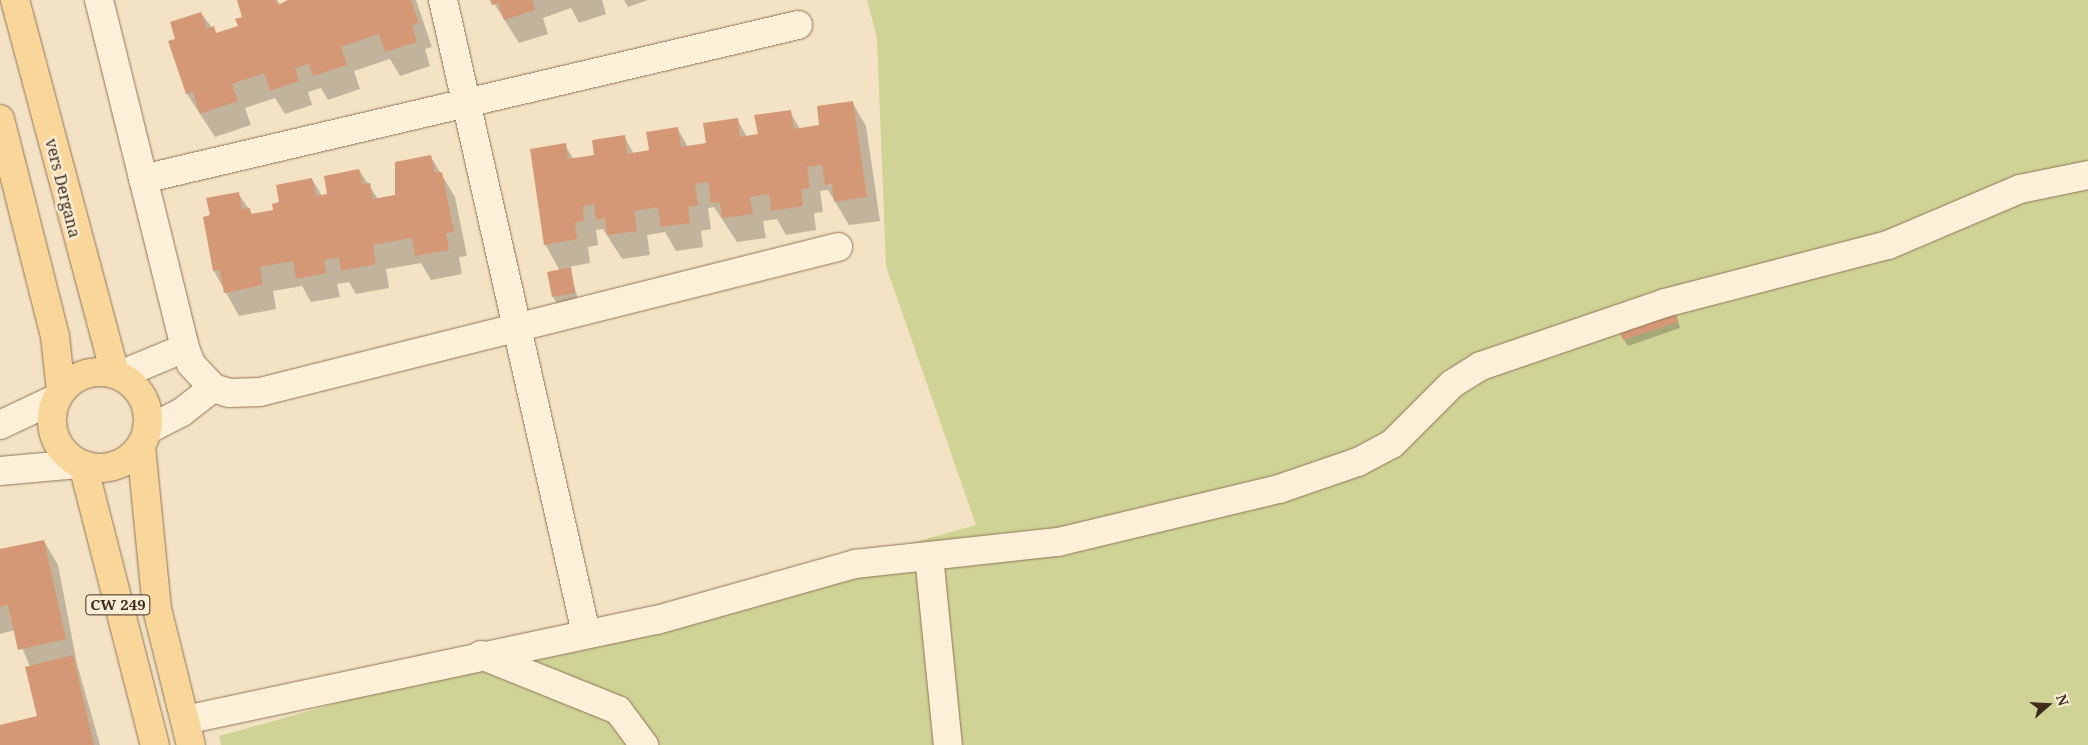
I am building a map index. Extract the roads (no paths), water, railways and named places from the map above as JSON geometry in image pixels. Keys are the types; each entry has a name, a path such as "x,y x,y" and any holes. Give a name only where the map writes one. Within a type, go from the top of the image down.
{"main road":[{"name":"vers Dergana","path":"15,0 118,375"},
{"path":"0,119 55,336 59,395 52,423 54,436 81,465 115,466 144,438"},
{"path":"59,395 86,374 118,375 143,399 144,438 157,609 188,733"},
{"name":"CW 249","path":"81,465 155,745"}],"street":[{"path":"99,0 185,348 192,364 213,388 229,393 260,392 838,247"},
{"path":"443,0 586,633"},
{"path":"143,179 798,25"},
{"path":"188,733 481,655 657,620 856,564 1058,542 1279,490 1358,462 1392,444 1452,384 1481,366 1664,303 1888,245 2020,189 2088,175"},
{"path":"118,375 185,348"},
{"path":"144,438 213,388"},
{"path":"0,425 59,395"},
{"path":"0,471 81,465"},
{"path":"929,556 948,745"},
{"path":"481,655 618,710 644,745"}]}
